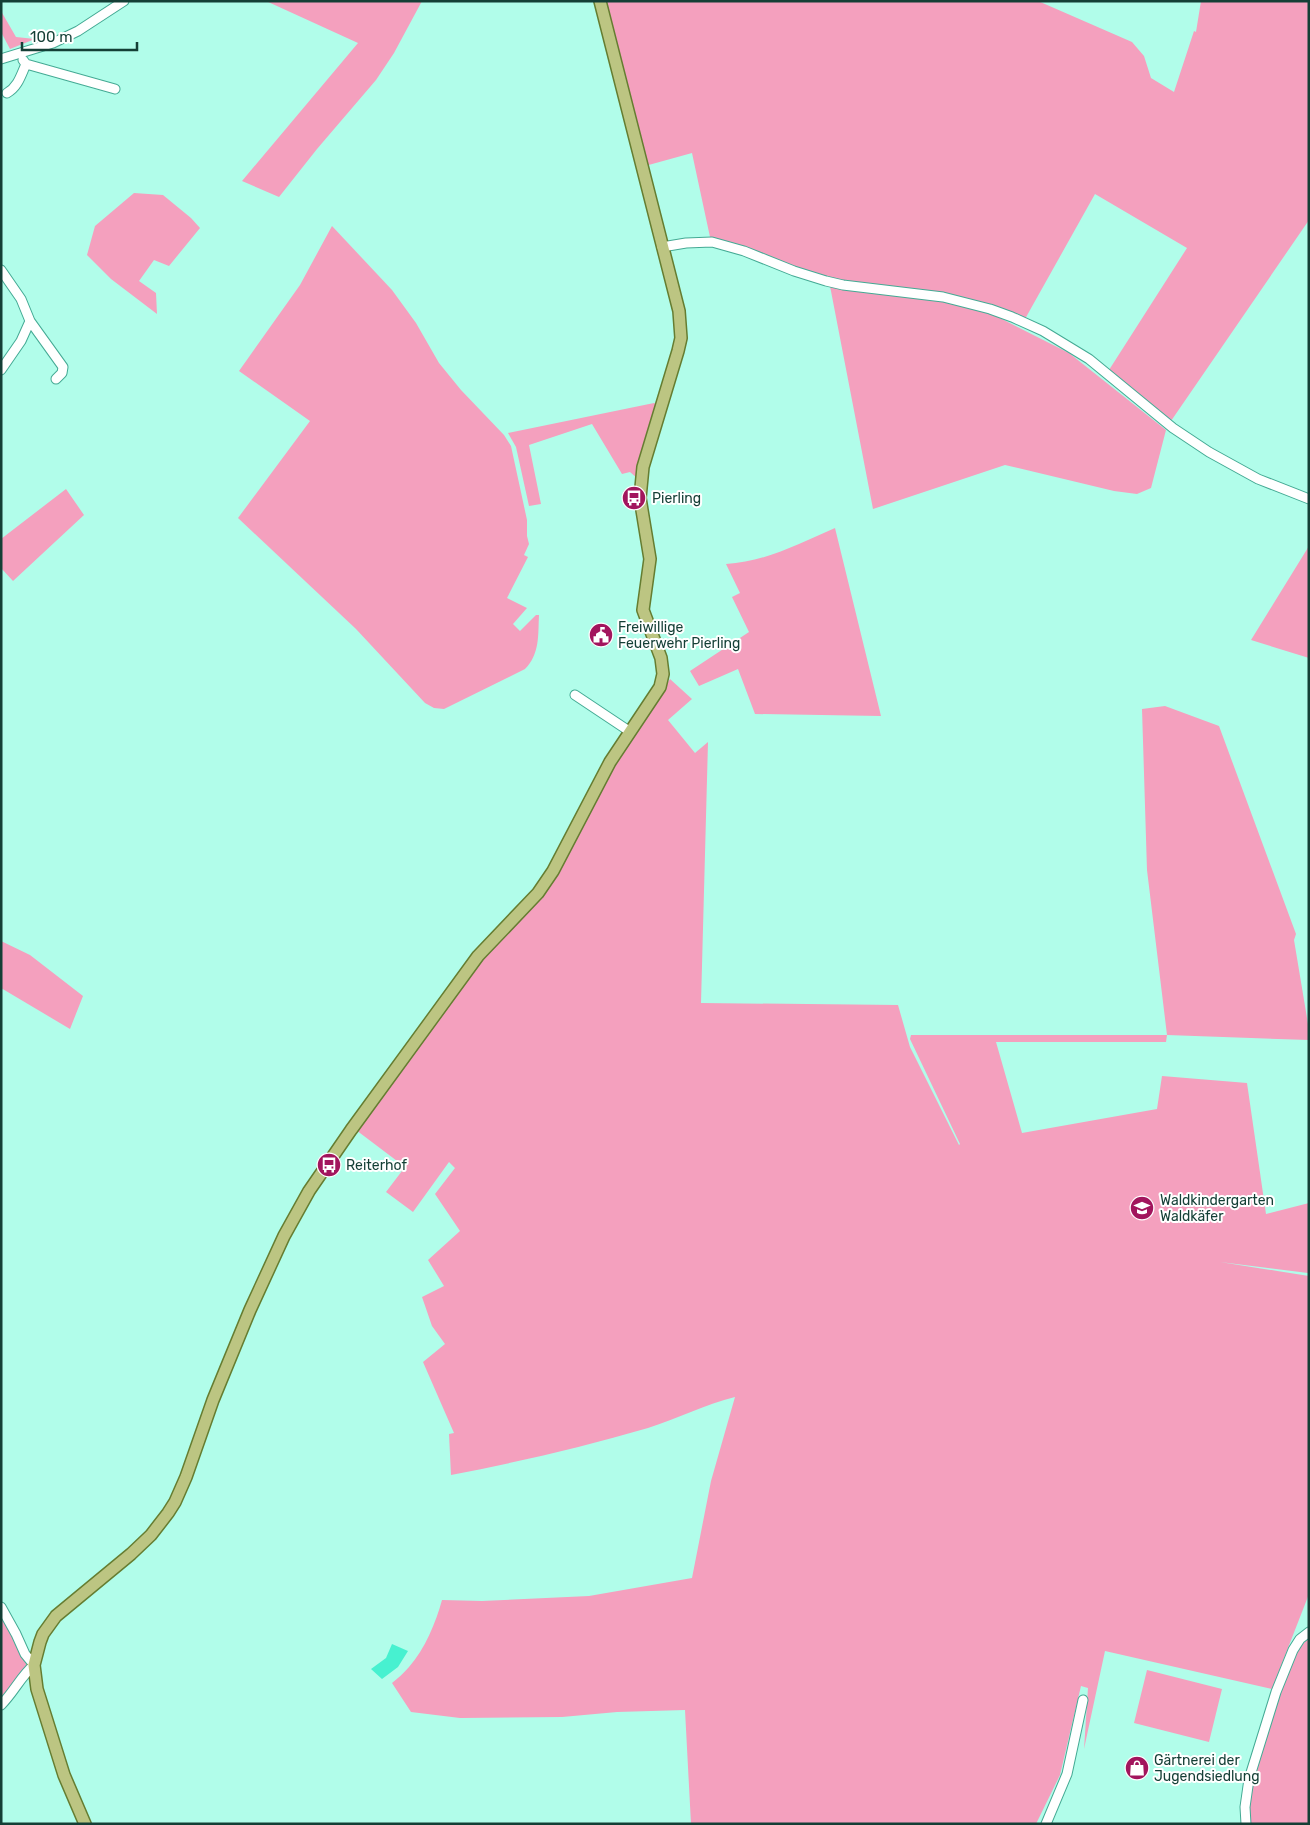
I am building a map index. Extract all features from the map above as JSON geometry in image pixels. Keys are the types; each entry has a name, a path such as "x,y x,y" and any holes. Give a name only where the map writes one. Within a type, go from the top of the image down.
{"main road":[{"path":"85,1824 64,1775 34,1676 37,1649 43,1634 56,1616 131,1554 155,1530 172,1508 250,1310 284,1236 309,1191 350,1130 478,956 543,886 553,871 610,762 660,687 663,674 661,658 643,610 650,558 640,498 643,467 678,351 680,338 679,311 600,1"}],"street":[{"path":"1,59 53,43 78,31 124,1"},
{"path":"19,54 26,64 115,89"},
{"path":"8,93 14,90 26,64"},
{"path":"662,247 686,243 712,242 744,251 794,271 826,281 843,285 943,297 990,309 1012,317 1043,331 1089,359 1173,428 1209,452 1258,479 1309,499"},
{"path":"1,270 20,299 30,321 63,367 62,373 56,379"},
{"path":"1,370 21,341 30,321"},
{"path":"575,695 629,731"},
{"path":"1,1607 25,1654 34,1665 1,1705"},
{"path":"1246,1824 1245,1807 1249,1779 1276,1692 1293,1650 1300,1639 1309,1632"},
{"path":"1046,1824 1066,1774 1083,1700"}],"shaded area":[{"path":"266,1 422,1 394,53 376,80 279,197 242,181 358,43"},
{"path":"603,1 1038,1 1132,42 1144,56 1151,78 1174,92 1194,31 1196,32 1201,1 1309,1 1309,220 1171,421 1109,370 1187,248 1095,194 1025,319 976,301 857,284 808,274 731,243 710,237 692,153 645,166"},
{"path":"1,11 16,37 35,39 10,49 1,32"},
{"path":"134,193 163,195 200,228 169,266 154,260 139,281 156,293 157,314 111,279 87,255 95,226"},
{"path":"332,226 392,290 416,323 439,363 461,390 504,435 511,446 527,520 529,544 524,555 528,557 507,598 527,608 513,624 520,631 536,615 539,615 536,651 525,669 444,709 434,708 425,703 356,629 238,518 310,421 239,371 300,285"},
{"path":"830,286 960,304 998,317 1069,353 1166,430 1151,488 1137,494 1114,491 1005,465 873,509"},
{"path":"654,403 658,405 637,478 630,472 622,474 592,424 529,445 541,504 529,506 516,447 508,433"},
{"path":"66,489 84,515 13,581 1,568 1,539"},
{"path":"835,528 881,716 755,714 738,669 699,686 690,671 749,632 732,597 740,593 726,564 768,556"},
{"path":"1309,546 1309,658 1251,640"},
{"path":"670,679 692,699 668,720 695,753 708,742 701,1003 898,1005 910,1047 959,1145 910,1039 911,1035 1167,1035 1166,1042 996,1042 1022,1133 1157,1109 1162,1076 1247,1083 1266,1214 1309,1203 1308,1273 1220,1262 1309,1276 1309,1594 1272,1689 1105,1651 1084,1749 1088,1688 1081,1686 1060,1775 1036,1824 691,1824 685,1710 617,1712 562,1717 460,1718 411,1712 392,1683 415,1660 425,1644 442,1600 482,1601 589,1596 692,1578 711,1481 735,1397 624,1435 550,1454 451,1475 449,1434 454,1433 423,1362 445,1344 432,1326 422,1297 444,1286 428,1260 460,1231 435,1194 455,1168 449,1162 413,1212 386,1192 405,1167 356,1130 481,958 542,894 613,763"},
{"path":"1165,706 1219,726 1296,934 1294,940 1309,1040 1167,1035 1147,870 1142,709"},
{"path":"1,941 30,955 83,996 70,1029 1,988"},
{"path":"1,1606 25,1653 27,1668 1,1704"},
{"path":"1309,1637 1309,1824 1250,1824 1248,1807 1253,1780 1279,1693 1296,1652"},
{"path":"392,1644 408,1651 398,1667 382,1679 371,1669 386,1658"},
{"path":"1147,1670 1222,1689 1209,1742 1134,1723"}],"place":[{"name":"Pierling","path":"634,498"},
{"name":"Freiwillige Feuerwehr Pierling","path":"601,635"},
{"name":"Reiterhof","path":"329,1165"},
{"name":"Waldkindergarten Waldkäfer","path":"1142,1208"},
{"name":"Gärtnerei der Jugendsiedlung","path":"1137,1768"}]}
